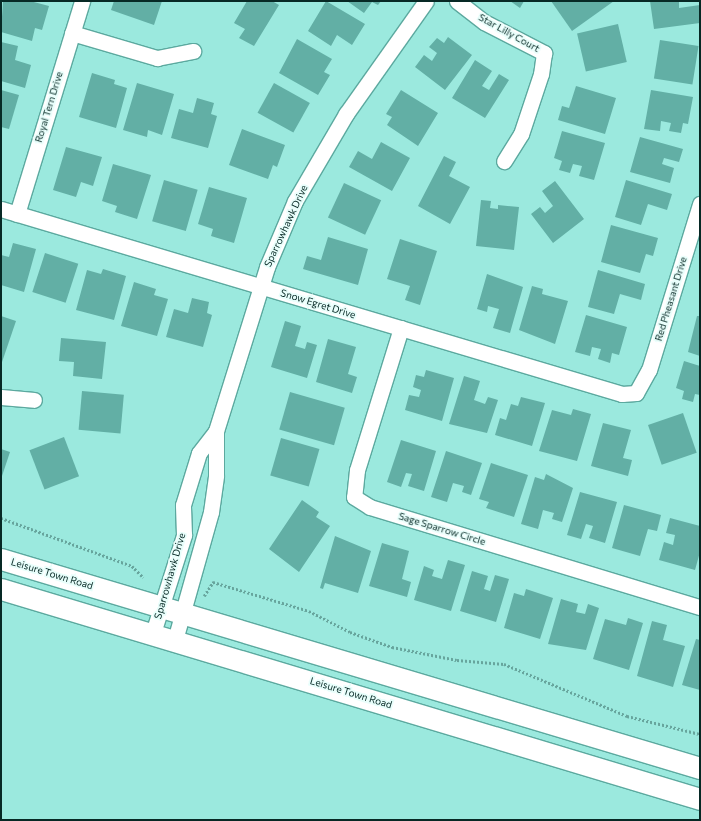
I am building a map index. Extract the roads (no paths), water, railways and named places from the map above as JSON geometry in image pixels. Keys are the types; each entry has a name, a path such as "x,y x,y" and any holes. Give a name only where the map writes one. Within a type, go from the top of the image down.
{"main road":[{"name":"Leisure Town Road","path":"1,559 183,615 700,768"},
{"name":"Leisure Town Road","path":"1,589 153,633 700,799"}],"street":[{"name":"Royal Tern Drive","path":"17,214 82,1"},
{"name":"Sparrowhawk Drive","path":"175,640 211,512 216,475 216,431 260,286 295,201 326,147 380,62 426,1"},
{"name":"Star Lilly Court","path":"457,1 484,22 544,53 542,74 521,134 504,161"},
{"path":"72,33 157,58 193,51"},
{"name":"Red Pheasant Drive","path":"636,393 649,370 700,204"},
{"name":"Snow Egret Drive","path":"1,209 608,391 636,393"},
{"name":"Sage Sparrow Circle","path":"401,328 357,470 354,497 370,508 700,606"},
{"path":"1,397 34,400"},
{"name":"Sparrowhawk Drive","path":"153,633 184,535 182,505 199,453 216,431"}]}
